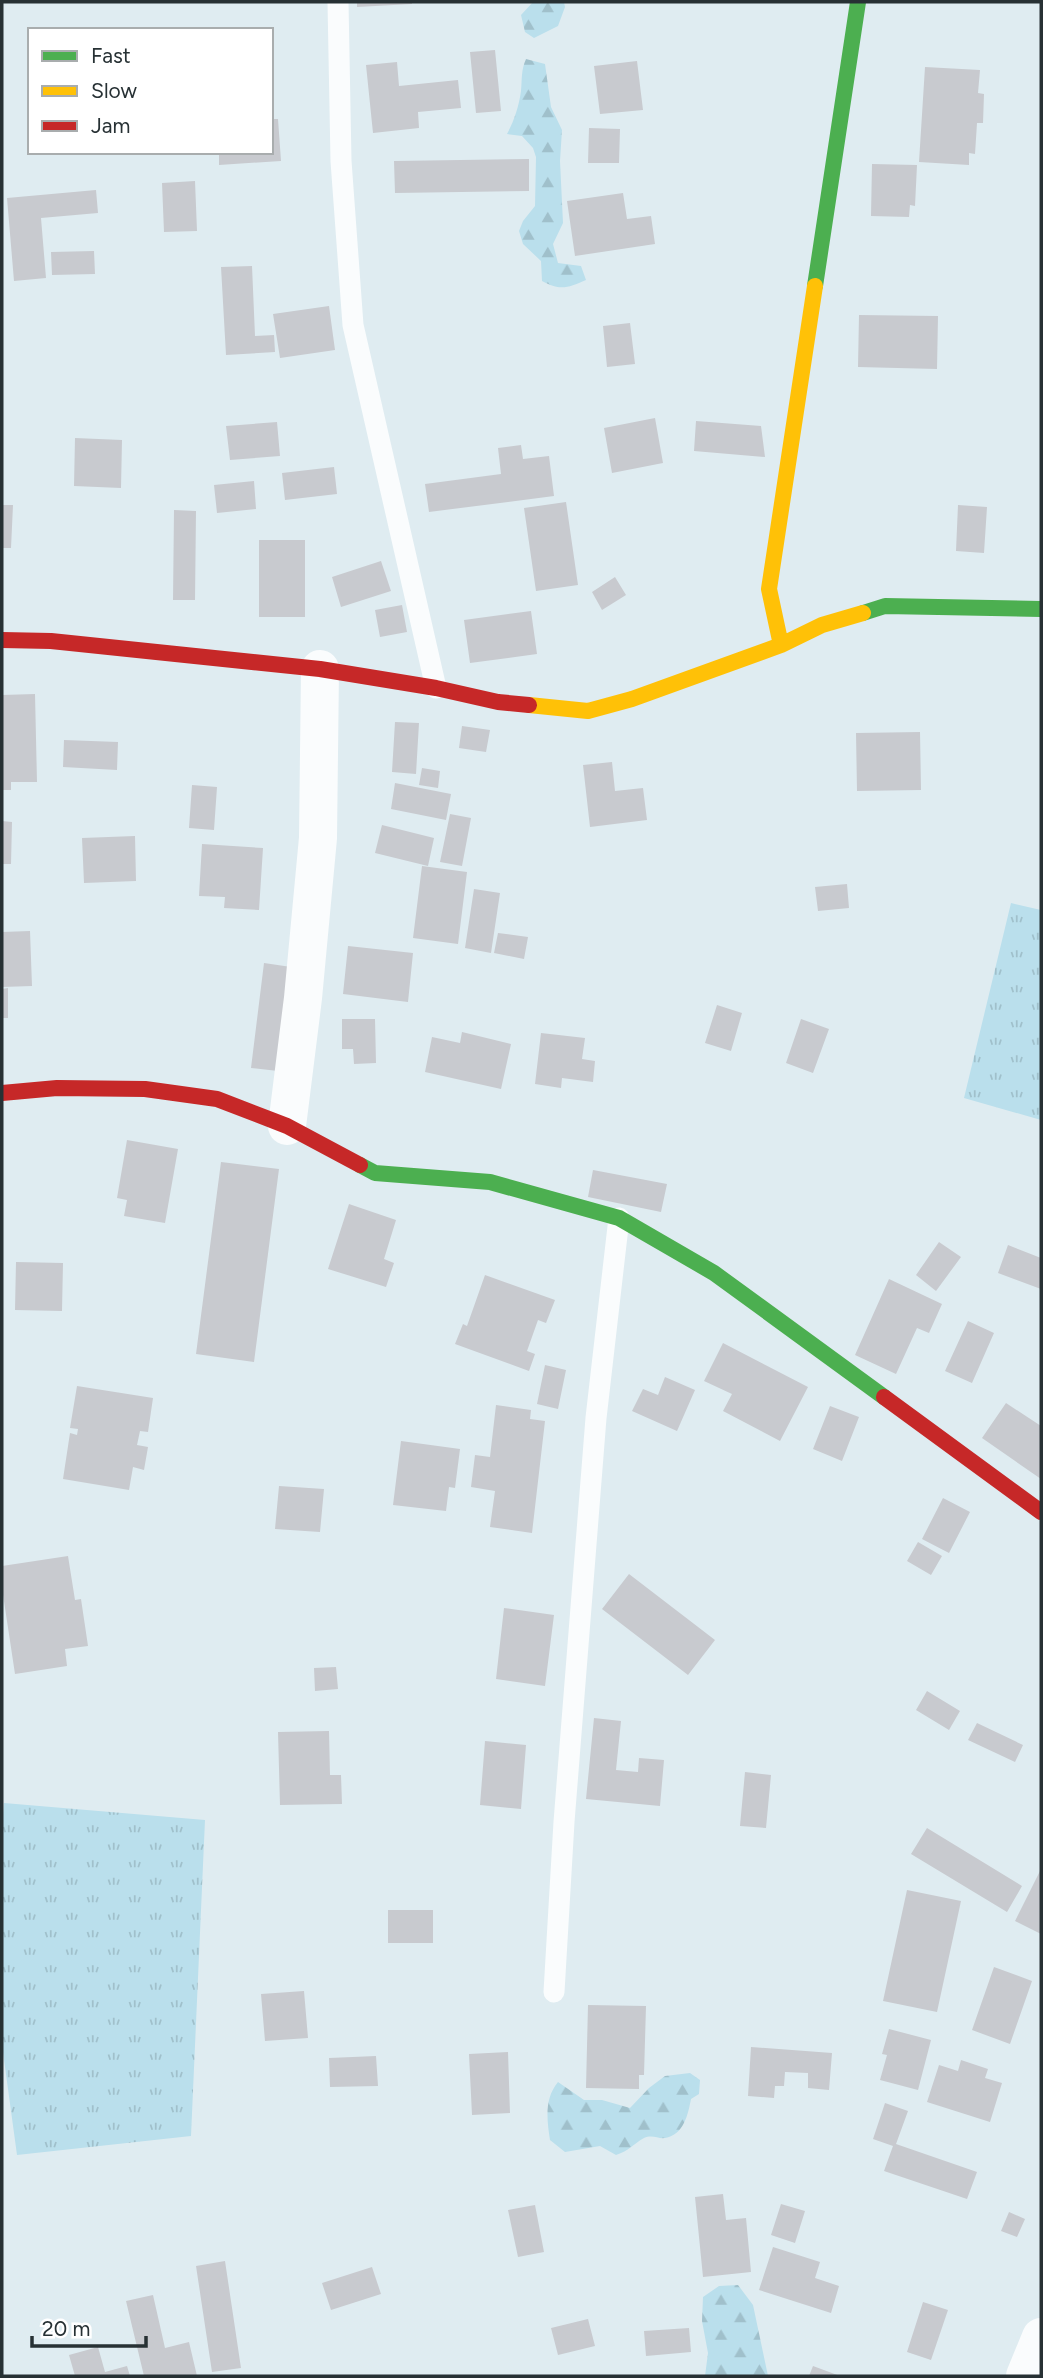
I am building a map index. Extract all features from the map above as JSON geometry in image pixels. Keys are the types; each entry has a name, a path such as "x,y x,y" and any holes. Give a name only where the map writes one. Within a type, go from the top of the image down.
{"street":[{"path":"781,645 769,589 858,2"},
{"path":"2,640 51,641 320,669 436,688 498,702 587,711 632,699 781,645 822,625 885,606 1041,609"},
{"path":"287,1126 303,998 318,838 320,669"},
{"path":"2,1093 57,1088 145,1088 217,1098 287,1126 375,1173 490,1182 619,1218 714,1273 1041,1512"},
{"path":"1025,2376 1041,2337"}],"lane":[{"path":"338,2 341,161 353,325 436,688"},
{"path":"554,1992 564,1822 596,1418 619,1218"}],"green space":[{"path":"533,2 564,2 565,7 558,26 534,38 525,32 521,15"},
{"path":"526,59 545,64 551,107 562,130 560,161 563,223 553,244 558,263 581,266 586,280 569,286 559,287 542,281 541,261 523,244 519,231 535,206 536,157 533,148 522,136 507,134 519,102"},
{"path":"1011,903 1041,910 1041,1120 964,1098"},
{"path":"4,1803 205,1820 191,2136 17,2155 2,2045"},
{"path":"690,2073 700,2080 699,2094 691,2099 681,2128 671,2136 647,2137 616,2155 600,2146 565,2152 550,2140 550,2095 558,2082 584,2100 602,2100 630,2108 665,2076"},
{"path":"738,2285 753,2305 768,2376 705,2376 708,2353 702,2321 703,2297 719,2286"}],"building":[{"path":"357,2 412,2 412,4 357,7"},
{"path":"495,50 501,111 476,113 470,52"},
{"path":"637,61 643,110 600,114 594,66"},
{"path":"397,62 399,86 458,80 461,108 418,112 419,128 373,133 366,65"},
{"path":"925,67 980,70 978,93 984,94 983,123 977,123 975,154 969,153 969,165 919,162"},
{"path":"273,119 278,119 281,161 219,165 219,154 273,154"},
{"path":"589,128 620,129 619,163 588,163"},
{"path":"529,159 529,191 395,193 394,161"},
{"path":"872,164 917,165 915,206 910,205 909,217 871,216"},
{"path":"195,181 197,231 164,232 162,183"},
{"path":"96,190 98,213 41,218 46,278 14,281 7,198"},
{"path":"623,193 627,219 651,216 655,244 575,256 567,201"},
{"path":"94,251 95,274 52,275 51,252"},
{"path":"252,266 255,336 274,335 275,352 226,355 221,267"},
{"path":"329,306 335,350 280,358 273,314"},
{"path":"859,315 938,316 937,369 858,367"},
{"path":"630,323 635,364 607,367 603,326"},
{"path":"655,418 663,463 612,473 604,428"},
{"path":"696,421 761,426 765,457 694,451"},
{"path":"277,422 280,456 230,460 226,426"},
{"path":"75,438 122,440 121,488 74,486"},
{"path":"521,445 523,459 549,456 554,496 429,512 425,484 501,474 498,448"},
{"path":"334,467 337,494 285,500 282,473"},
{"path":"254,481 256,509 217,513 214,485"},
{"path":"566,502 578,585 536,591 524,508"},
{"path":"2,505 13,505 11,548 2,548"},
{"path":"958,505 987,507 984,553 956,551"},
{"path":"174,510 196,511 195,600 173,600"},
{"path":"259,540 305,540 305,617 259,617"},
{"path":"381,561 391,591 341,607 332,577"},
{"path":"615,577 626,595 602,610 592,592"},
{"path":"402,605 407,632 380,637 375,610"},
{"path":"531,611 537,654 470,663 464,620"},
{"path":"35,694 37,782 11,782 11,790 2,790 2,695"},
{"path":"395,722 419,723 416,774 392,772"},
{"path":"462,726 490,730 486,752 459,748"},
{"path":"920,732 921,790 857,791 856,733"},
{"path":"64,740 118,742 117,770 63,767"},
{"path":"612,762 615,791 643,788 647,820 590,827 583,765"},
{"path":"422,768 440,771 438,788 419,785"},
{"path":"395,783 451,794 446,820 391,809"},
{"path":"192,785 217,787 214,830 189,828"},
{"path":"450,814 471,818 462,866 440,862"},
{"path":"2,821 12,822 11,864 2,864"},
{"path":"382,825 434,838 428,866 375,853"},
{"path":"135,836 136,881 84,883 82,838"},
{"path":"202,844 263,848 259,910 224,908 225,897 199,896"},
{"path":"422,866 467,872 458,944 413,938"},
{"path":"847,884 849,908 818,911 815,887"},
{"path":"474,889 500,893 491,953 465,948"},
{"path":"30,931 32,986 2,987 2,932"},
{"path":"498,933 528,937 524,959 494,953"},
{"path":"348,946 413,953 408,1002 343,994"},
{"path":"264,963 291,967 278,1071 251,1068"},
{"path":"8,988 8,1018 2,1018 2,989"},
{"path":"717,1005 742,1013 731,1051 705,1043"},
{"path":"342,1019 375,1019 376,1063 354,1064 353,1049 342,1049"},
{"path":"801,1019 829,1029 813,1073 786,1063"},
{"path":"462,1032 511,1044 501,1089 425,1072 432,1037 460,1043"},
{"path":"541,1033 585,1038 582,1059 595,1061 593,1082 562,1078 561,1088 535,1084"},
{"path":"127,1140 178,1149 165,1223 124,1216 127,1200 117,1198"},
{"path":"221,1162 279,1169 254,1362 196,1354"},
{"path":"593,1170 667,1184 661,1212 588,1197"},
{"path":"349,1204 396,1220 384,1259 394,1263 386,1287 328,1269"},
{"path":"939,1242 961,1257 936,1291 916,1275"},
{"path":"1008,1245 1041,1258 1041,1289 998,1273"},
{"path":"16,1262 63,1263 62,1311 15,1310"},
{"path":"485,1275 555,1300 546,1323 538,1320 527,1351 535,1354 529,1371 455,1344 463,1324 467,1326"},
{"path":"889,1279 942,1304 929,1333 917,1328 896,1374 855,1355"},
{"path":"968,1321 994,1333 972,1383 945,1371"},
{"path":"723,1343 808,1387 780,1441 723,1411 732,1394 704,1381"},
{"path":"545,1365 566,1370 558,1409 537,1404"},
{"path":"665,1377 695,1390 677,1431 632,1411 643,1389 658,1395"},
{"path":"77,1386 153,1398 148,1432 140,1431 137,1445 148,1447 144,1470 133,1467 129,1490 63,1479 70,1433 77,1435 78,1429 70,1428"},
{"path":"1006,1403 1041,1426 1041,1479 982,1438"},
{"path":"496,1405 531,1410 530,1419 545,1421 532,1533 490,1527 495,1491 471,1487 475,1455 490,1457"},
{"path":"830,1406 859,1417 842,1461 813,1449"},
{"path":"401,1441 460,1449 455,1488 449,1487 446,1511 393,1505"},
{"path":"279,1486 324,1489 320,1532 275,1529"},
{"path":"943,1498 970,1512 949,1553 922,1539"},
{"path":"918,1542 942,1556 931,1575 907,1561"},
{"path":"68,1556 75,1600 81,1599 88,1646 65,1649 67,1666 15,1674 2,1588 2,1566"},
{"path":"629,1574 715,1640 688,1675 602,1609"},
{"path":"504,1608 554,1615 545,1686 496,1679"},
{"path":"336,1667 338,1689 315,1691 314,1668"},
{"path":"927,1691 960,1711 949,1730 916,1710"},
{"path":"594,1718 621,1721 616,1770 638,1772 639,1758 664,1760 660,1806 586,1799"},
{"path":"977,1723 1023,1745 1015,1762 968,1740"},
{"path":"329,1731 330,1775 341,1775 342,1804 280,1805 278,1732"},
{"path":"485,1741 526,1745 521,1809 480,1805"},
{"path":"745,1772 771,1775 766,1828 740,1826"},
{"path":"927,1828 1022,1886 1007,1912 911,1854"},
{"path":"1041,1869 1041,1934 1015,1921"},
{"path":"907,1890 961,1901 937,2012 883,2001"},
{"path":"388,1910 433,1910 433,1943 388,1943"},
{"path":"994,1967 1032,1981 1010,2044 972,2030"},
{"path":"304,1991 308,2038 265,2041 261,1994"},
{"path":"588,2005 646,2006 644,2075 639,2075 639,2089 586,2088"},
{"path":"889,2029 931,2040 918,2090 880,2080 887,2055 882,2054"},
{"path":"751,2047 832,2053 829,2090 808,2088 808,2073 785,2072 784,2086 775,2086 774,2098 748,2096"},
{"path":"508,2052 510,2113 472,2115 469,2054"},
{"path":"376,2056 378,2086 330,2087 329,2058"},
{"path":"961,2060 988,2069 985,2078 1002,2083 990,2122 927,2102 939,2065 958,2071"},
{"path":"885,2103 908,2111 896,2144 977,2172 967,2199 884,2171 893,2146 873,2139"},
{"path":"723,2194 726,2220 746,2218 751,2272 703,2277 695,2197"},
{"path":"781,2204 805,2211 795,2243 771,2235"},
{"path":"535,2205 544,2252 518,2257 508,2210"},
{"path":"1009,2212 1025,2219 1017,2237 1001,2231"},
{"path":"773,2247 820,2262 815,2278 839,2286 831,2313 759,2290"},
{"path":"225,2261 241,2368 212,2372 196,2266"},
{"path":"372,2267 381,2294 331,2310 322,2283"},
{"path":"153,2295 165,2348 189,2342 197,2376 144,2376 126,2301"},
{"path":"923,2302 948,2310 931,2360 907,2352"},
{"path":"588,2319 595,2346 558,2355 551,2328"},
{"path":"689,2328 691,2352 646,2356 644,2331"},
{"path":"98,2347 105,2372 127,2366 130,2376 75,2376 69,2355"},
{"path":"813,2366 840,2376 809,2376"}],"traffic: fast":[{"path":"815,286 858,2"},
{"path":"863,613 885,606 1041,609"},
{"path":"360,1165 375,1173 490,1182 619,1218 714,1273 884,1397"}],"traffic: slow":[{"path":"781,645 769,589 815,286"},
{"path":"529,705 588,711 632,699 781,645 822,625 863,613"}],"traffic: jam":[{"path":"2,640 51,641 320,669 436,688 498,702 529,705"},
{"path":"2,1093 57,1088 145,1089 217,1099 287,1126 360,1165"},
{"path":"884,1397 1041,1512"}]}
